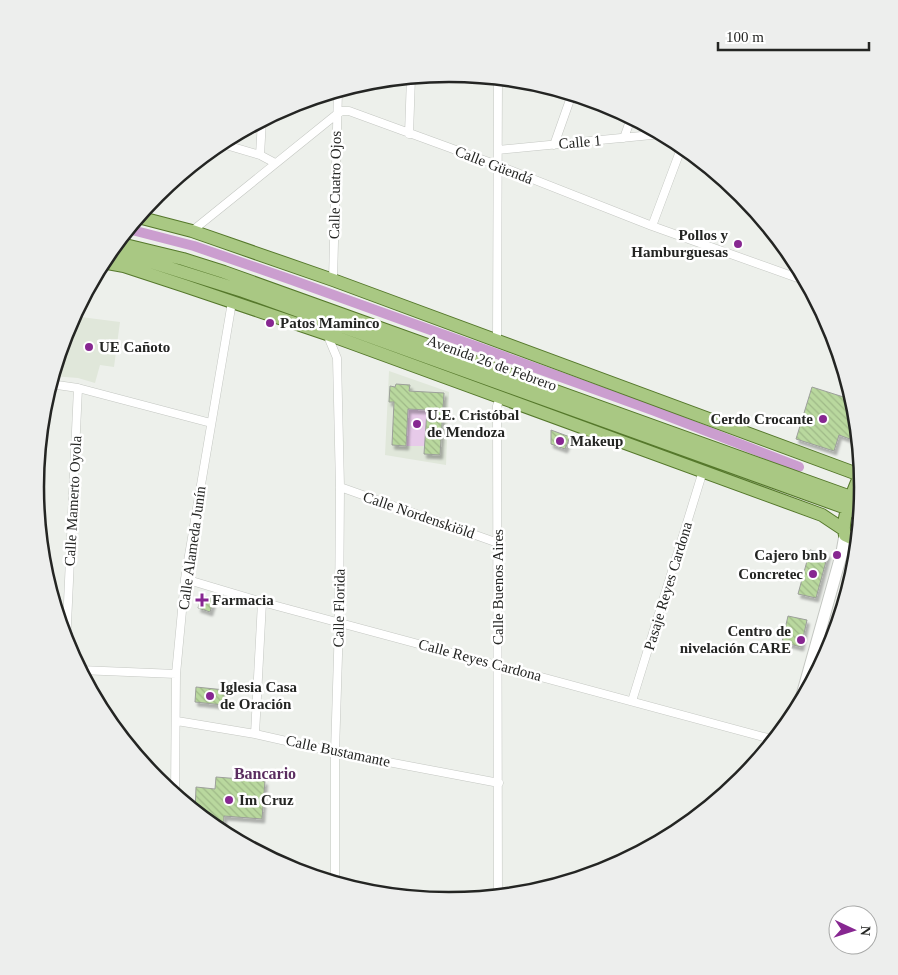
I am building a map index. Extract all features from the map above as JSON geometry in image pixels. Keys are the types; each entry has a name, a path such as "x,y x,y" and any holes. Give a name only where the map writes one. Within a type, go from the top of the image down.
{"main road":[{"name":"Avenida 26 de Febrero","path":"145,219 192,231 333,280 853,472"},
{"name":"Avenida 26 de Febrero","path":"125,244 224,272 853,502"},
{"name":"Avenida 26 de Febrero","path":"119,253 243,291 853,502"},
{"name":"Avenida 26 de Febrero","path":"111,264 130,268 327,334 703,471 822,515 851,537"},
{"path":"844,532 853,504"}],"street":[{"path":"409,134 411,84"},
{"path":"497,340 498,86"},
{"name":"Calle Cuatro Ojos","path":"333,280 338,98"},
{"path":"554,145 570,101"},
{"name":"Calle Güendá","path":"337,114 342,111 349,111 497,165 652,226 795,277"},
{"path":"192,231 337,114"},
{"path":"624,138 629,125"},
{"path":"260,155 262,129"},
{"name":"Calle 1","path":"498,150 649,135"},
{"path":"231,147 260,155 275,163"},
{"path":"652,226 678,154"},
{"path":"206,236 205,228 208,218"},
{"name":"Calle Alameda Junín","path":"175,786 176,674 186,579 232,302"},
{"name":"Calle Florida","path":"327,334 337,358 340,487 340,623 335,752 334,876"},
{"path":"58,385 78,388 211,423"},
{"name":"Calle Mamerto Oyola","path":"67,623 78,388"},
{"name":"Calle Buenos Aires","path":"498,889 497,406 500,398"},
{"name":"Pasaje Reyes Cardona","path":"632,700 703,471"},
{"name":"Calle Nordenskiöld","path":"340,487 498,543"},
{"path":"807,676 842,552 844,532"},
{"name":"Calle Reyes Cardona","path":"186,579 262,602 768,738"},
{"path":"831,591 840,592"},
{"path":"255,734 262,602"},
{"path":"88,670 176,674"},
{"name":"Calle Bustamante","path":"177,721 255,734 335,752 499,783"}],"shaded area":[{"name":"UE Cañoto","path":"82,317 120,322 114,367 100,365 95,383 78,378 60,377 65,357"},
{"name":"U.E. Cristóbal de Mendoza","path":"389,371 449,392 446,465 385,455"},
{"path":"408,409 427,410 425,446 406,446"}],"building":[{"path":"396,384 410,385 409,391 444,393 440,455 424,454 427,410 408,409 406,446 392,445 394,402 389,402 390,386 395,387"},
{"name":"Cerdo Crocante","path":"812,387 843,397 851,435 850,439 839,435 834,451 796,439"},
{"name":"Makeup","path":"551,430 570,437 565,449 551,444"},
{"name":"Concretec","path":"810,550 828,554 816,598 798,594"},
{"path":"201,596 214,599 210,612 198,608"},
{"path":"788,616 807,620 801,647 782,642"},
{"name":"Iglesia Casa de Oración","path":"196,687 225,690 223,705 195,702"},
{"name":"Im Cruz","path":"216,777 265,781 262,819 224,816 224,824 195,803 196,787 215,789"}],"waterway":[{"path":"135,231 194,246 292,280 655,411 799,467"}],"place":[{"name":"Pollos y Hamburguesas","path":"738,244"},
{"name":"Patos Maminco","path":"270,323"},
{"name":"UE Cañoto","path":"89,347"},
{"name":"Cerdo Crocante","path":"823,419"},
{"name":"U.E. Cristóbal de Mendoza","path":"417,424"},
{"name":"Makeup","path":"560,441"},
{"name":"Cajero bnb","path":"837,555"},
{"name":"Concretec","path":"813,574"},
{"name":"Farmacia","path":"202,600"},
{"name":"Centro de nivelación CARE","path":"801,640"},
{"name":"Iglesia Casa de Oración","path":"210,696"},
{"name":"Im Cruz","path":"229,800"}],"district":[{"name":"Bancario","path":"265,773"}]}
